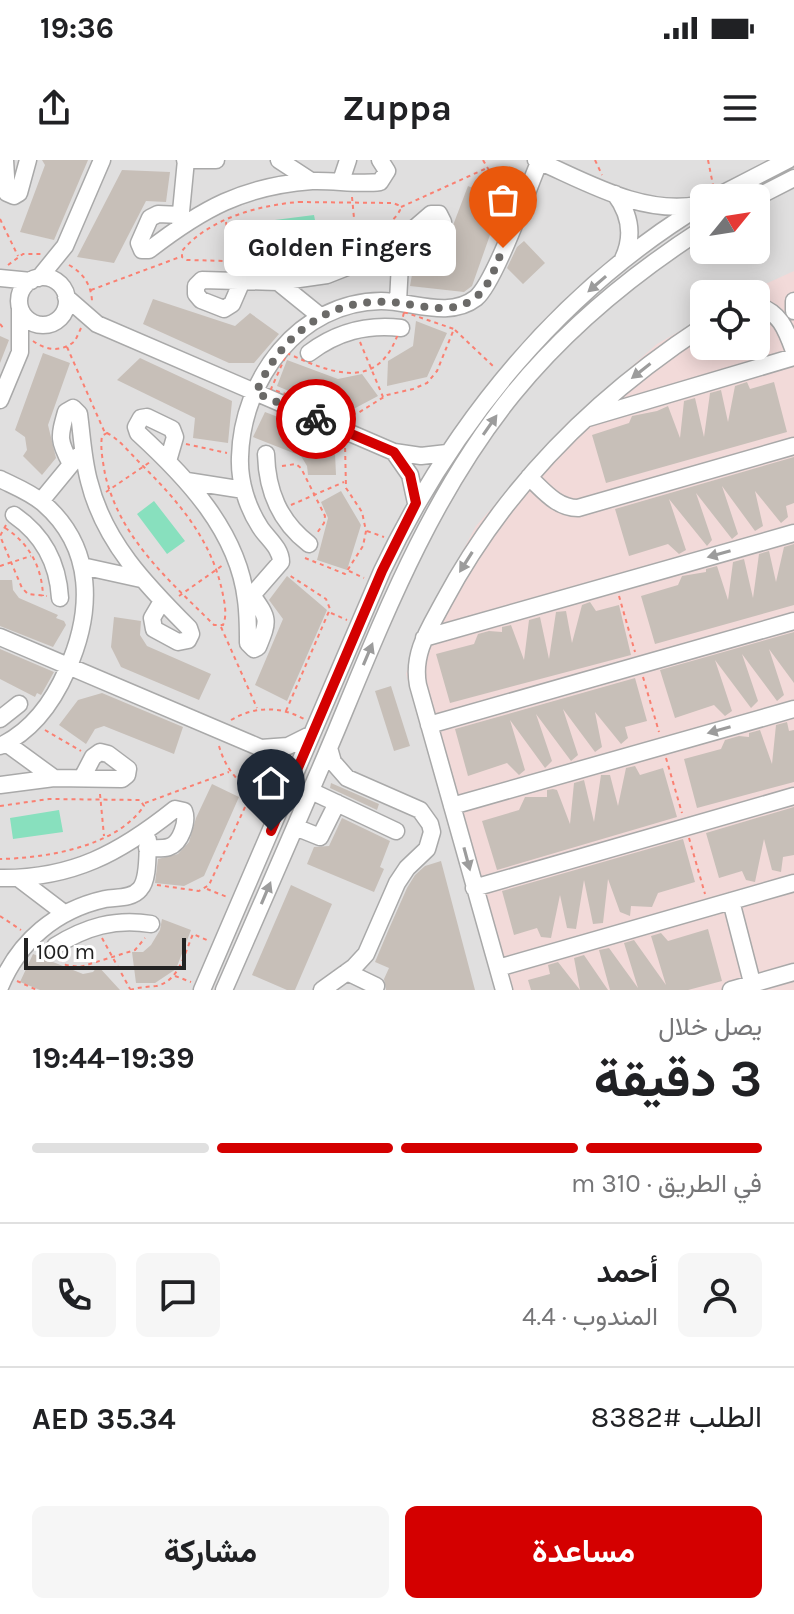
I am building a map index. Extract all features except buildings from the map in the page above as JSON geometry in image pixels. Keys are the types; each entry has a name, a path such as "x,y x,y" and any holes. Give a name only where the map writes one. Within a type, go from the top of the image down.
{"street":[{"path":"5,160 7,193 14,196 19,193 28,160"},
{"path":"26,346 20,296 62,256 102,160"},
{"path":"216,160 186,160 180,220 259,188 311,181 375,183 384,179 387,171 380,160"},
{"path":"279,160 311,181"},
{"path":"346,181 348,160"},
{"path":"733,184 788,160"},
{"path":"164,458 174,442 174,433 169,426 147,417 138,420 138,433 187,481 209,510 250,598 278,568 281,554 256,521 244,490 240,456 246,420 256,393 268,366 286,343 320,316 347,306 398,302 451,308 467,303 480,294 489,281 538,161 615,194 659,207 690,206"},
{"path":"756,184 794,166"},
{"path":"770,190 794,178"},
{"path":"615,194 630,227 627,251 622,262"},
{"path":"203,989 376,584 416,503 447,453 483,402 558,320 622,262 690,213"},
{"path":"224,990 389,602 433,513 476,445 532,372 622,287 690,238"},
{"path":"237,281 278,282 327,275 401,245 398,302"},
{"path":"0,400 26,346 64,312 62,256"},
{"path":"1,279 50,278 89,322"},
{"path":"1,279 24,315 36,324 89,322 394,452 421,456 447,453"},
{"path":"278,282 320,316"},
{"path":"794,301 794,311"},
{"path":"347,306 355,330"},
{"path":"770,312 777,316 787,332 794,351"},
{"path":"532,372 537,358 564,329 564,324 558,320"},
{"path":"309,353 334,337 355,330 401,328"},
{"path":"504,990 416,675 417,654 468,558 529,477 583,419 690,336"},
{"path":"583,419 794,357"},
{"path":"71,464 59,437 70,408 79,414 94,498 109,533 141,579 164,603"},
{"path":"529,477 557,503 578,508 794,446"},
{"path":"41,501 83,450"},
{"path":"394,452 410,475 416,503"},
{"path":"266,461 278,510 294,532 309,544"},
{"path":"0,479 41,501 70,538 82,566 86,588 85,619 69,666 48,706 33,723 3,745 54,778"},
{"path":"187,481 244,490"},
{"path":"256,521 278,510"},
{"path":"9,521 36,534 40,553 57,573 52,597"},
{"path":"424,638 794,533"},
{"path":"40,553 70,538"},
{"path":"82,566 141,579"},
{"path":"429,725 794,621"},
{"path":"0,637 261,748 288,746 312,734"},
{"path":"0,719 19,704"},
{"path":"452,806 794,709"},
{"path":"261,748 278,770 286,795"},
{"path":"322,990 366,954 397,883 407,868 427,849 432,832 420,810 342,774 333,762 329,748"},
{"path":"0,785 54,778 122,779 128,769 105,753 97,753 93,757 90,778"},
{"path":"311,791 396,831"},
{"path":"474,888 794,796"},
{"path":"295,827 320,837 337,803"},
{"path":"0,878 69,870 148,839 144,883 139,891 64,913 32,937 1,986"},
{"path":"18,878 64,913"},
{"path":"498,968 794,883"},
{"path":"731,901 754,987"},
{"path":"94,902 99,925"},
{"path":"237,960 231,962 226,954 236,929 240,905"},
{"path":"62,950 79,932 99,925 130,922 151,924"},
{"path":"347,972 376,986"},
{"path":"731,990 754,987 794,972"}],"path":[{"path":"483,160 508,188 524,198"},
{"path":"708,160 712,184"},
{"path":"400,207 487,168"},
{"path":"346,181 352,203 358,263"},
{"path":"223,201 237,281"},
{"path":"182,257 182,251 189,243 226,220 261,208 286,203 393,203 400,207"},
{"path":"182,257 187,260 298,260 356,242 396,217 400,207"},
{"path":"0,219 18,256"},
{"path":"1,279 18,256 35,253 62,256 83,275 91,290 89,322 67,347 48,349 26,346"},
{"path":"91,290 182,257"},
{"path":"454,329 437,371 427,383 394,392 358,413 349,415 271,389 287,353 329,371 348,373 371,369 390,352 401,328 404,312 454,329 504,377"},
{"path":"355,330 383,397"},
{"path":"67,347 105,433 101,444 110,490 133,539 182,593 214,625 220,626"},
{"path":"266,461 299,465 325,520 303,553 305,558 342,574 349,571 363,546 366,531 362,512 347,491 345,482 345,431"},
{"path":"105,433 112,435 192,519 216,570 225,610 225,621 220,626"},
{"path":"174,442 240,456"},
{"path":"94,498 164,458"},
{"path":"278,510 345,482"},
{"path":"9,521 17,537 40,553"},
{"path":"9,521 0,536 24,591 52,597"},
{"path":"366,531 397,541"},
{"path":"0,566 40,553"},
{"path":"40,553 40,571 52,597"},
{"path":"164,603 234,558"},
{"path":"278,568 326,599 330,606 286,711"},
{"path":"349,571 376,584"},
{"path":"329,612 359,626"},
{"path":"220,626 257,710"},
{"path":"33,723 93,757"},
{"path":"144,803 231,771"},
{"path":"90,778 100,799 106,857"},
{"path":"144,883 199,891 206,888 252,792"},
{"path":"0,806 34,800 140,800 144,803"},
{"path":"0,859 54,854 104,836 134,817 143,809 144,803"},
{"path":"206,888 240,905"},
{"path":"0,916 32,937"},
{"path":"113,937 102,939 130,990 161,984 174,976 193,934 222,946"},
{"path":"62,950 60,961 76,968 139,947 146,935 135,935"},
{"path":"174,976 203,989"},
{"path":"1,986 37,990"}],"shaded area":[{"path":"0,160 794,160 794,990 0,990"},
{"path":"794,271 794,990 496,990 406,674 422,626 476,526 566,424 657,344 690,325 690,360 770,360 770,282"}],"green space":[{"path":"314,215 319,241 271,247 267,221"},
{"path":"154,501 185,541 167,554 137,514"},
{"path":"59,810 63,832 13,839 10,818"}],"way so far":[{"path":"316,419 256,393 268,366 296,333 329,312 360,303 385,301 451,308 467,303 485,288 503,248"}],"place":[{"name":"Golden Fingers","path":"503,248"}],"route":[{"path":"271,831 382,571 416,503 414,484 394,452 316,419"}]}
